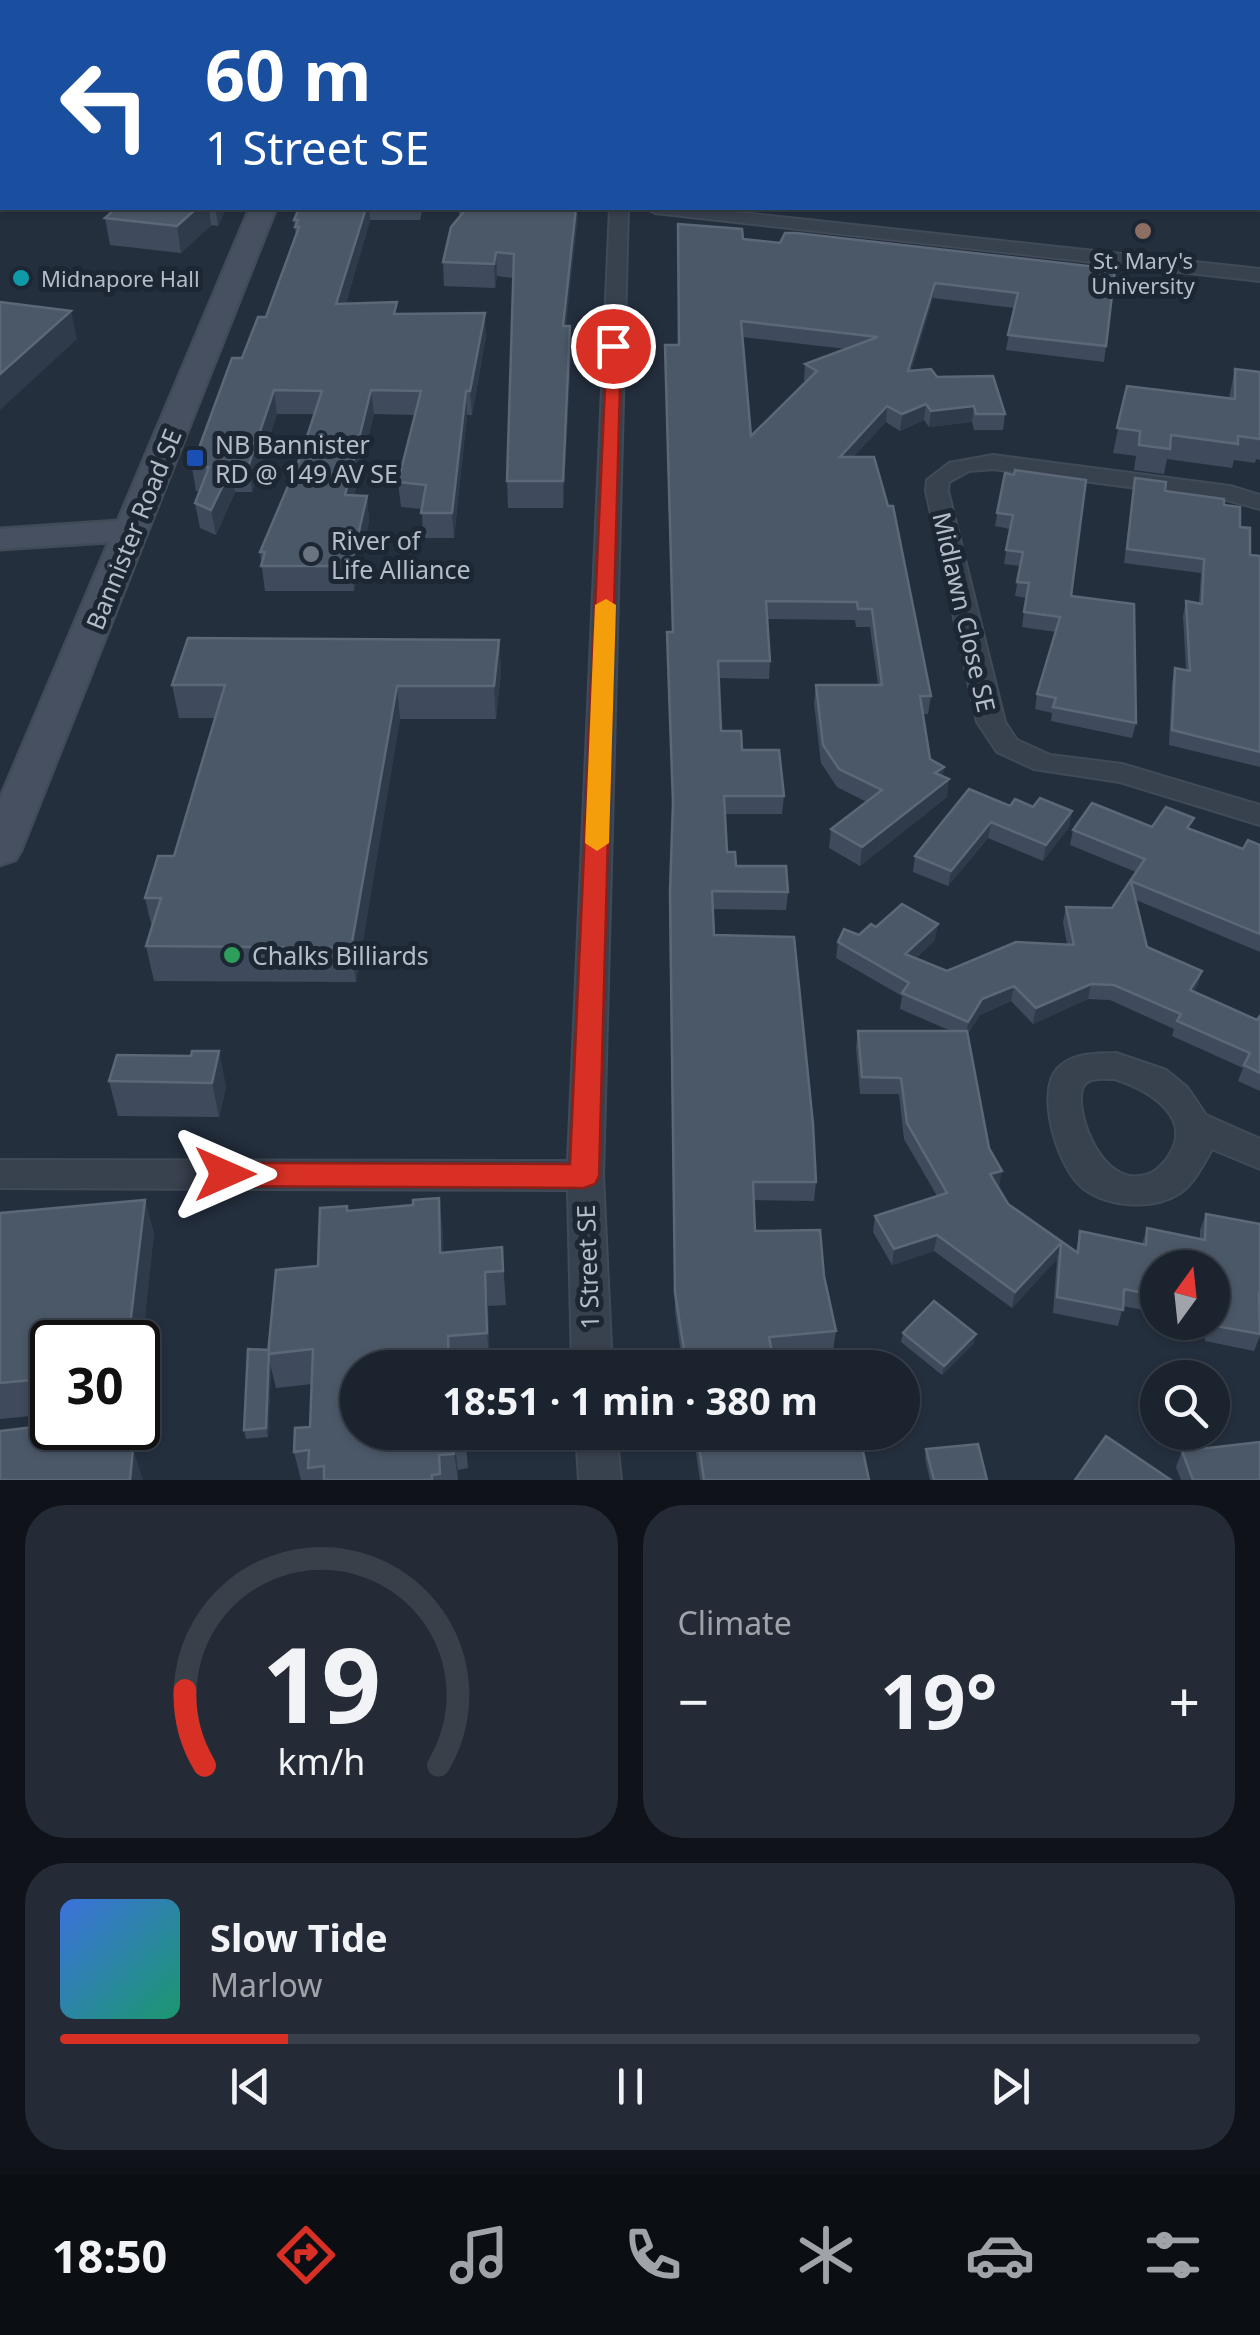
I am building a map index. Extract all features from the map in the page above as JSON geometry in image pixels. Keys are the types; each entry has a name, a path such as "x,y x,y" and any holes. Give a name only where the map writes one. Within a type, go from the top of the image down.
{"street":[{"name":"Bannister Road SE","path":"0,850 262,210"},
{"name":"1 Street SE","path":"591,1350 584,1176 620,210"},
{"path":"673,210 1260,276"},
{"path":"756,210 1260,263"},
{"name":"Midlawn Close SE","path":"1260,502 1230,493 993,462 971,463 946,471 938,480 937,492 991,722 1008,746 1044,763 1122,773 1260,815"},
{"path":"0,539 132,530"},
{"path":"1194,1126 1260,1156"},
{"path":"0,1174 584,1176"},
{"path":"598,1450 600,1480"}],"building":[{"path":"114,210 195,210 177,226 105,218"},
{"path":"298,210 365,210 336,304 397,302 394,314 485,313 470,391 466,391 452,513 421,513 426,485 398,482 421,391 371,390 345,495 367,496 351,566 261,566 265,552 260,552 300,458 322,391 274,390 248,467 232,467 211,510 195,503 209,467 192,467 232,358 242,358 258,317 266,317 299,227 295,227 298,220 294,220"},
{"path":"465,210 576,210 563,326 570,326 563,481 507,481 514,254 496,252 494,264 443,262 451,227"},
{"path":"678,224 742,229 743,239 780,243 785,233 796,233 1115,269 1106,346 1008,335 1018,293 935,283 908,371 931,369 937,377 993,376 1005,414 976,414 974,406 931,411 926,404 902,414 887,406 840,457 874,457 888,506 893,506 931,696 920,696 930,759 944,767 935,773 949,779 862,847 831,829 882,790 839,769 823,745 816,685 882,685 872,609 858,609 857,602 766,601 770,661 718,661 721,731 741,731 742,750 779,750 784,796 724,796 727,852 735,852 736,866 786,866 788,892 712,891 714,935 794,937 813,1124 816,1182 753,1182 755,1231 820,1230 824,1276 836,1331 769,1337 772,1350 684,1350 675,1293 670,892 673,803 667,632 673,632 665,345 679,345","holes":["741,321 878,337 805,364 817,371 751,436"]},
{"path":"0,302 71,311 0,374"},
{"path":"1235,369 1260,372 1260,439 1238,436 1238,444 1171,435 1170,449 1139,445 1140,431 1117,428 1127,386 1235,399"},
{"path":"1015,470 1086,480 1071,596 1134,604 1136,723 1053,707 1056,698 1037,694 1060,617 1024,612 1029,583 1017,582 1023,552 1006,550 1013,515 997,513 1005,473 1014,475"},
{"path":"1135,478 1166,482 1165,491 1224,499 1224,505 1240,507 1240,527 1250,528 1250,555 1260,556 1260,752 1172,730 1175,668 1190,671 1186,601 1202,604 1204,559 1127,549"},
{"path":"188,638 499,640 494,686 397,686 351,948 146,946 161,898 145,898 158,856 174,856 225,685 172,685"},
{"path":"969,789 1010,806 1015,799 1033,807 1040,798 1072,811 1046,845 991,822 951,871 915,856"},
{"path":"1092,803 1152,827 1166,807 1194,818 1187,828 1243,849 1248,840 1260,845 1260,934 1131,881 1147,947 1202,971 1190,990 1257,1020 1260,1016 1260,1073 1244,1065 1250,1053 1177,1021 1181,1014 1114,985 1091,984 1036,1008 1014,986 982,999 968,1022 902,993 909,983 838,942 844,929 859,935 871,924 876,927 902,904 938,924 905,954 947,971 1016,942 1074,945 1066,907 1112,908 1145,859 1073,830"},
{"path":"858,1031 967,1031 989,1148 1002,1171 990,1174 1008,1204 1078,1253 1080,1231 1146,1245 1147,1228 1205,1240 1206,1214 1260,1224 1260,1334 1230,1329 1230,1250 1140,1250 1140,1292 1124,1289 1123,1310 1057,1297 1061,1243 1015,1292 937,1235 894,1249 875,1216 947,1193 907,1123 901,1078 862,1077"},
{"path":"192,1051 219,1051 212,1083 109,1081 117,1055 191,1056"},
{"path":"439,1198 440,1253 502,1247 503,1271 485,1272 487,1333 448,1336 448,1350 340,1350 340,1450 454,1450 454,1454 439,1455 440,1474 432,1475 432,1480 324,1480 324,1466 308,1468 309,1450 294,1452 295,1428 310,1427 313,1349 268,1354 276,1270 318,1266 320,1208 347,1206 347,1211 413,1205 413,1200"},
{"path":"145,1200 131,1320 30,1320 30,1380 0,1383 0,1213"},
{"path":"934,1301 976,1334 944,1366 903,1333"},
{"path":"248,1349 269,1350 266,1428 244,1430"},
{"path":"30,1428 30,1450 133,1450 130,1480 0,1480 0,1431"},
{"path":"1106,1436 1171,1480 1075,1480"},
{"path":"1260,1442 1260,1480 1193,1480 1182,1451 1230,1450 1230,1445"},
{"path":"978,1444 987,1480 934,1480 926,1449"},
{"path":"700,1450 863,1450 869,1480 704,1480"}],"slow traffic":[{"path":"597,843 606,605"}],"place":[{"name":"St. Mary's University","path":"1143,231"},
{"name":"Midnapore Hall","path":"21,278"},
{"name":"NB Bannister RD @ 149 AV SE","path":"195,458"},
{"name":"River of Life Alliance","path":"311,554"},
{"name":"Chalks Billiards","path":"232,955"}],"route":[{"path":"225,1174 584,1176 613,346"}]}
